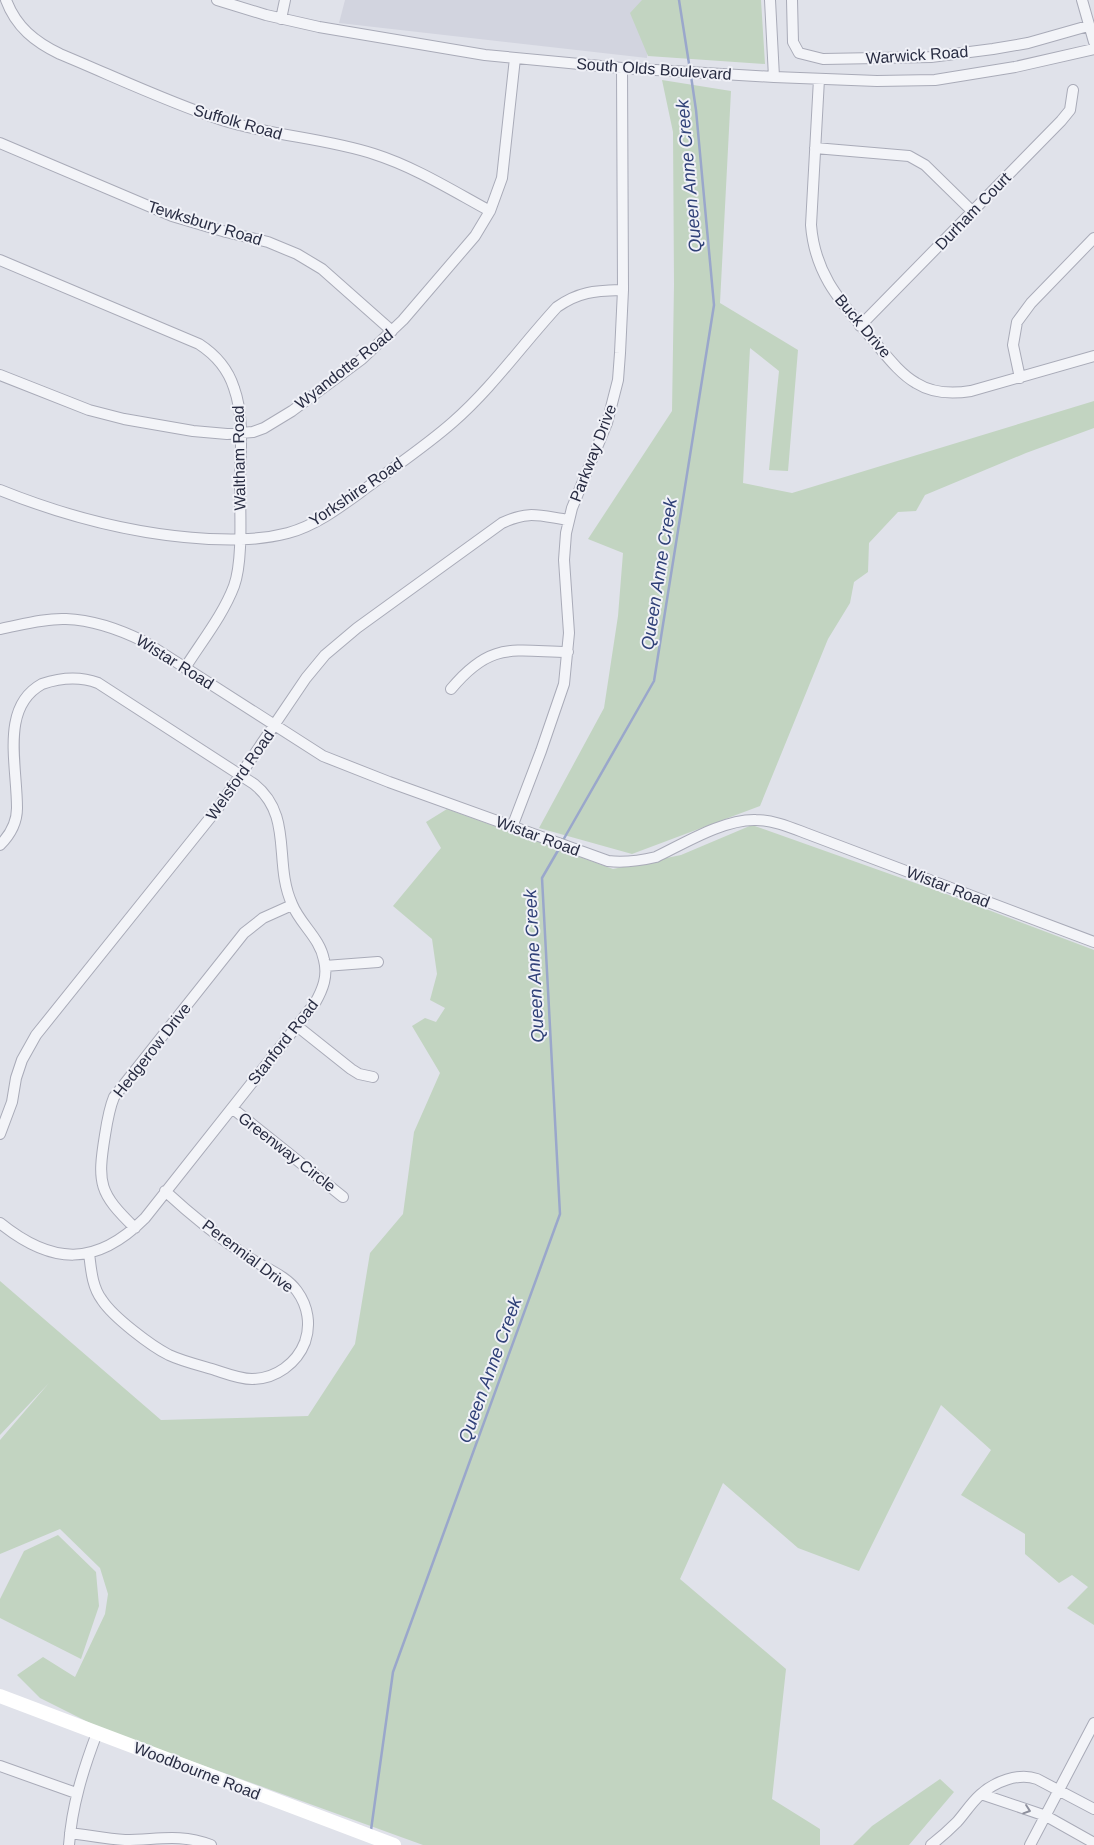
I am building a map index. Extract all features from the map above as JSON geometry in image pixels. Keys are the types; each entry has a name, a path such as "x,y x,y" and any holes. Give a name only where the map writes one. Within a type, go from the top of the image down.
{"main road":[{"name":"Woodbourne Road","path":"0,1696 394,1845"}],"street":[{"name":"Suffolk Road","path":"6,0 26,33 44,47 60,54 222,120 265,132 337,144 375,154 402,164 490,211"},
{"name":"South Olds Boulevard","path":"217,0 281,19 410,43 515,58 622,68 774,77 898,82 955,78 1094,49"},
{"path":"281,19 285,0"},
{"path":"770,0 774,77"},
{"name":"Warwick Road","path":"792,0 793,42 799,53 823,59 931,57 1028,43 1088,26"},
{"path":"1082,0 1094,42"},
{"name":"Wyandotte Road","path":"0,375 89,410 124,420 193,431 241,433 264,428 292,411 362,359 392,331 420,302 475,236 490,211 502,178 515,58"},
{"name":"Parkway Drive","path":"512,827 564,684 569,633 564,560 569,520 583,479 607,423 615,392 620,353 623,290 622,68"},
{"name":"Buck Drive","path":"819,79 811,216 812,242 816,258 830,287 860,326 900,370 922,386 939,392 958,393 1020,378 1094,356"},
{"name":"Durham Court","path":"860,326 1061,121 1070,110 1073,90"},
{"name":"Tewksbury Road","path":"0,143 172,216 268,242 297,254 322,269 392,331"},
{"path":"816,148 909,156 925,165 972,212"},
{"path":"1020,378 1013,345 1017,322 1031,303 1094,238"},
{"name":"Waltham Road","path":"0,260 187,338 206,348 223,365 234,387 238,401 241,433 237,575 232,591 221,611 185,668"},
{"name":"Yorkshire Road","path":"0,490 57,512 125,528 186,537 239,540 287,534 317,521 336,510 425,445 454,421 557,307 580,294 594,291 623,290"},
{"name":"Welsford Road","path":"0,1134 12,1102 16,1078 22,1060 36,1035 212,816 306,678 326,655 342,640 502,523 523,515 532,514 569,520"},
{"name":"Wistar Road","path":"0,629 66,619 95,623 126,632 145,642 318,754 344,766 608,861 623,863 656,857 728,824 741,821 766,821 808,834 1094,942"},
{"path":"452,690 475,664 492,655 513,651 568,652"},
{"name":"Stanford Road","path":"0,845 9,835 15,822 17,807 5,741 7,719 18,699 36,687 48,682 74,678 98,683 260,789 275,810 280,829 284,876 292,905 316,940 323,954 326,977 315,1003 145,1218 121,1239 89,1253 65,1254 38,1248 15,1235 0,1223"},
{"name":"Hedgerow Drive","path":"135,1228 110,1202 102,1184 101,1158 107,1122 114,1097 244,933 263,918 292,905"},
{"path":"325,966 378,962"},
{"path":"297,1026 351,1070 373,1078"},
{"name":"Greenway Circle","path":"232,1108 343,1196"},
{"name":"Perennial Drive","path":"89,1253 93,1279 100,1299 113,1314 160,1350 178,1359 240,1378 252,1379 270,1376 290,1365 303,1346 308,1329 307,1312 297,1291 285,1280 244,1255 165,1192"},
{"path":"1030,1845 1094,1723"},
{"path":"69,1845 76,1793 97,1733"},
{"path":"0,1766 76,1793"},
{"path":"931,1845 957,1822 981,1794 1008,1779 1020,1775 1028,1776 1060,1789 1094,1809"},
{"path":"981,1794 1046,1816 1094,1844"},
{"path":"70,1833 124,1840 187,1838 211,1845"}],"shaded area":[{"path":"345,0 649,0 647,58 339,23"}],"green space":[{"path":"642,0 761,0 765,64 648,56 630,13"},
{"path":"662,80 731,91 720,303 798,350 788,471 769,470 779,371 750,348 743,483 792,493 1094,401 1094,428 1026,453 925,495 916,511 898,512 869,543 868,572 854,582 850,603 828,639 760,806 632,854 539,828 604,708 618,616 623,553 588,539 672,411 674,284 673,132"},
{"path":"447,809 613,869 681,855 752,825 949,895 1094,950 1094,1625 1067,1608 1088,1587 1072,1575 1059,1583 1025,1554 1025,1534 961,1495 991,1450 941,1405 859,1571 798,1548 723,1483 680,1579 786,1669 772,1799 820,1829 820,1845 423,1845 100,1728 40,1698 17,1675 43,1657 75,1677 105,1614 108,1594 100,1568 60,1529 0,1554 0,1440 49,1383 0,1435 0,1281 161,1420 308,1416 355,1344 370,1253 403,1214 414,1132 440,1073 412,1026 425,1018 436,1022 445,1008 430,1000 437,974 432,939 393,906 441,848 426,822"},
{"path":"58,1535 96,1572 99,1606 81,1659 0,1618 0,1599 24,1551"},
{"path":"940,1779 954,1792 909,1845 853,1845 872,1826"}],"waterway":[{"name":"Queen Anne Creek","path":"679,0 690,70"},
{"name":"Queen Anne Creek","path":"562,842 654,681 714,305 696,110 691,76"},
{"name":"Queen Anne Creek","path":"371,1830 393,1672 560,1214 542,878 560,847"}]}
